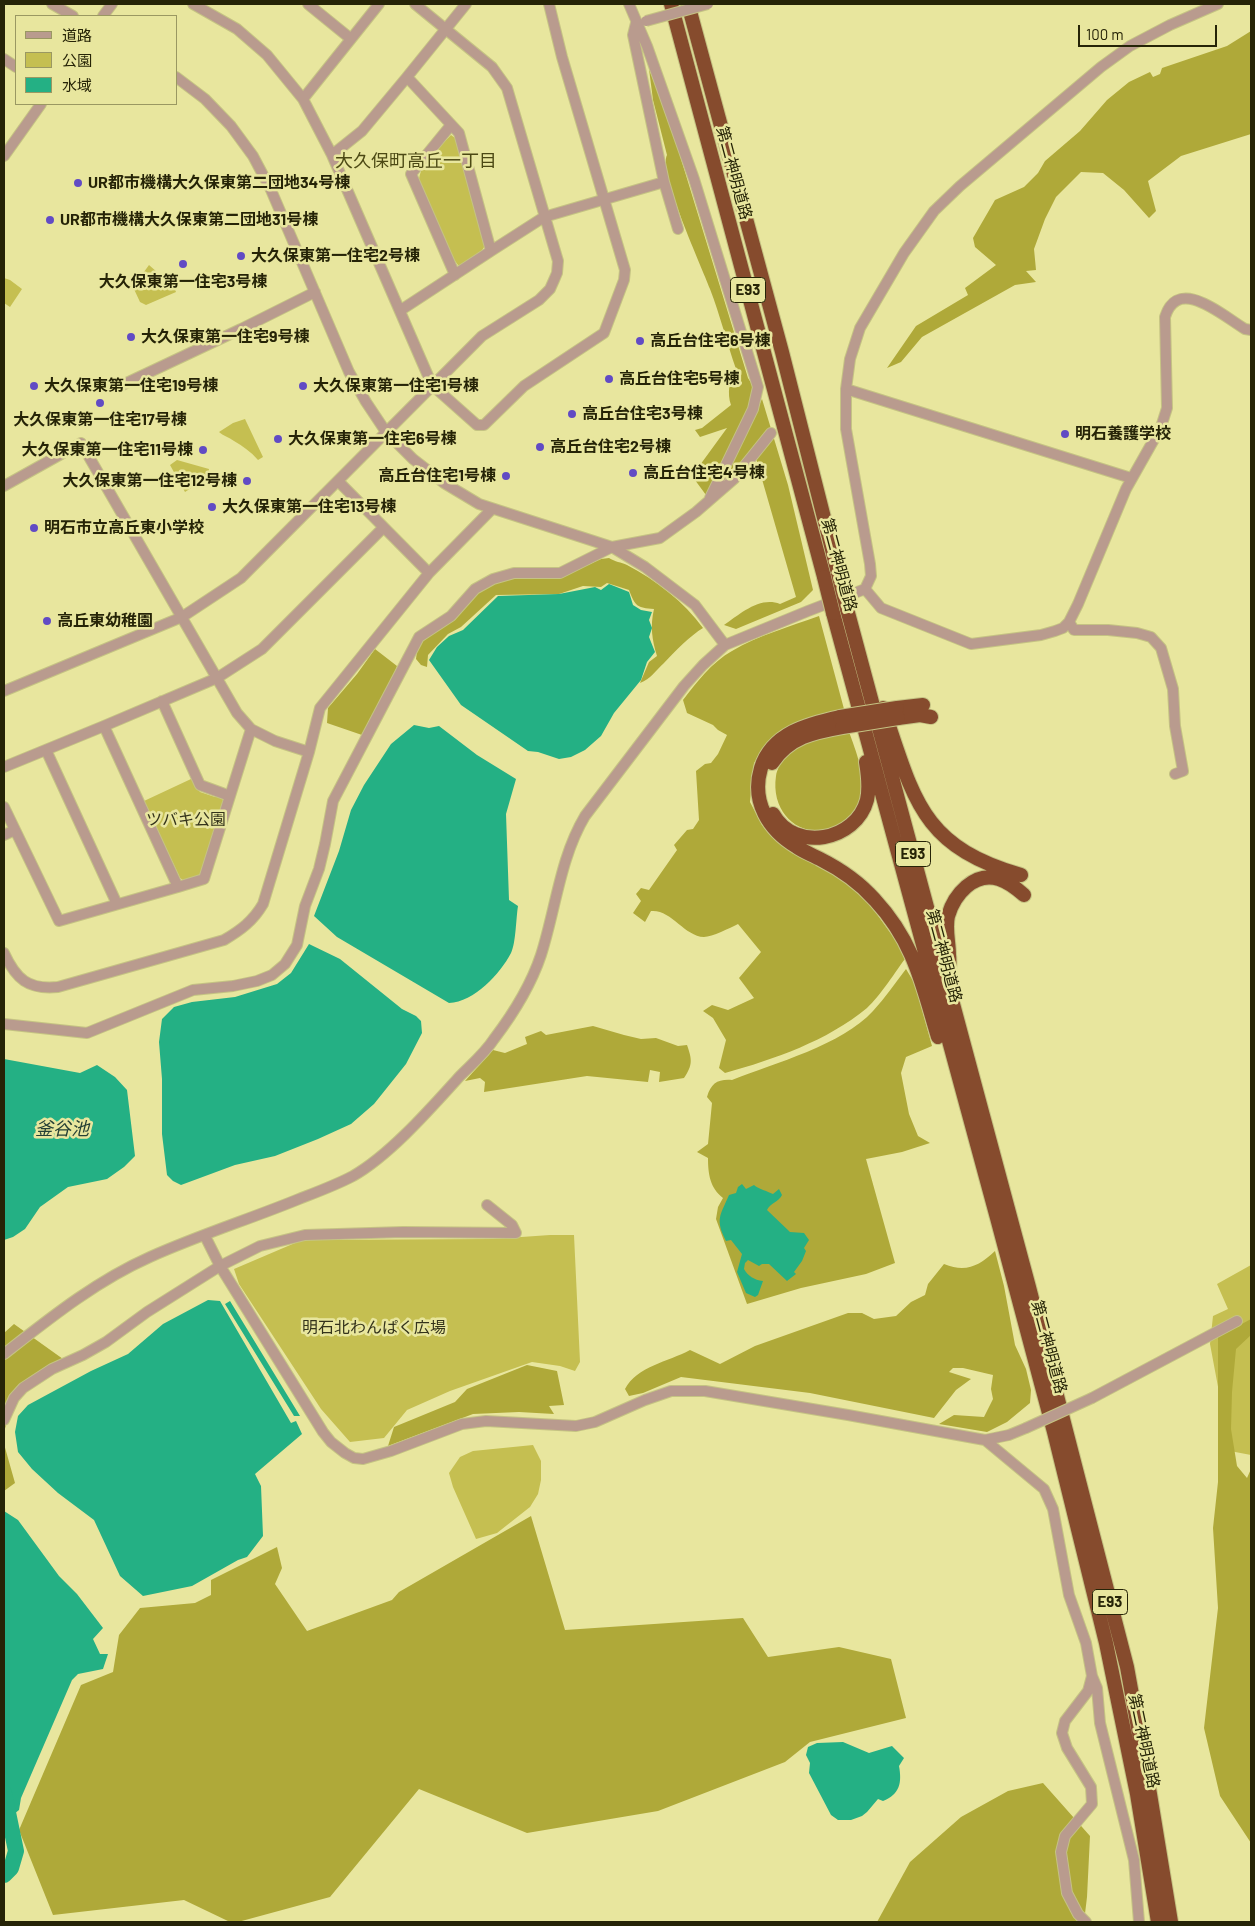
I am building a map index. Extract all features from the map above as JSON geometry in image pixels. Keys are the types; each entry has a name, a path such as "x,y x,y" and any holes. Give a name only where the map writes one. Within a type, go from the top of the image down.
{"highway":[{"name":"第二神明道路","path":"671,4 833,613 967,1100 1018,1301 1054,1432 1106,1643 1137,1794 1158,1922"},
{"name":"第二神明道路","path":"688,4 782,352 847,609 862,657 948,990 967,1100 1029,1287 1127,1667 1171,1922"},
{"path":"862,657 880,698 911,789 920,808 942,837 967,854 996,868 1021,876"},
{"path":"923,705 897,713 841,722 819,721 791,731 778,741 762,763 758,777 757,793 760,807 771,827 781,837 852,879 874,898 903,937 914,959 967,1100"},
{"path":"897,713 931,717"},
{"path":"841,722 797,738 779,752 767,772 766,796 771,809 777,820 795,833 810,838 829,838 842,832 857,818 867,801 869,782 866,761 866,733"},
{"path":"948,990 949,955 946,932 948,916 961,892 970,883 984,878 997,878 1011,884 1024,895"}],"street":[{"path":"52,4 71,15"},
{"path":"104,15 112,4"},
{"path":"193,4 237,29 267,55 303,99 332,155 432,385 477,425 484,425 524,386 604,333 624,280 625,270 562,57 549,4"},
{"path":"308,4 351,39"},
{"path":"303,99 379,4"},
{"path":"4,692 182,617 241,578 482,336 539,300 550,289 557,272 558,261 507,88 492,66 415,4"},
{"path":"332,155 362,130 466,4"},
{"path":"628,4 641,22 647,46 694,179 758,387 753,409 708,501"},
{"path":"678,229 664,182 633,34 641,22 708,4"},
{"path":"4,1354 67,1305 110,1277 150,1257 322,1190 352,1176 375,1161 443,1095 493,1041 533,976 541,954 575,832 591,808 684,686 702,665 726,646 865,589 871,576 870,564 846,429 846,389 850,359 860,328 904,254 934,211 960,186 1101,67 1138,42 1170,25 1218,4"},
{"path":"4,59 15,66"},
{"path":"407,77 459,133 491,251"},
{"path":"178,79 205,99 231,126 253,156 315,292 348,372 386,432 413,459 444,483 492,510 612,547 651,572 695,605 726,646"},
{"path":"4,156 40,105"},
{"path":"451,125 411,174 455,275"},
{"path":"400,310 544,217 664,182"},
{"path":"118,387 315,292"},
{"path":"865,589 881,608 971,644 1041,635 1064,628 1069,622 1131,478 1161,427 1167,408 1165,317 1167,309 1173,302 1183,298 1195,298 1245,329 1251,330"},
{"path":"846,389 1131,478"},
{"path":"4,1024 87,1033 193,990 233,986 257,981 272,975 285,964 297,945 305,906 326,844 333,801 419,637 450,616 475,589 493,579 514,573 560,573 612,547 660,538 734,479 771,433"},
{"path":"4,486 81,443 237,714 251,730 275,741 309,752"},
{"path":"338,481 429,573"},
{"path":"4,952 14,972 30,985 44,988 58,987 224,940 241,930 255,917 263,904 309,752 320,708 429,573 492,510"},
{"path":"4,767 217,678 262,649 383,528"},
{"path":"1069,622 1074,630 1108,630 1151,636 1161,648 1173,689 1175,726 1183,771 1175,774"},
{"path":"162,702 200,785 230,796"},
{"path":"104,726 178,887"},
{"path":"4,807 59,921 204,879 251,730"},
{"path":"46,750 117,904"},
{"path":"4,835 15,830"},
{"path":"4,1420 14,1398 23,1388 52,1370 106,1342 147,1312 220,1266 260,1246 305,1235 403,1232 516,1233 512,1225 487,1205"},
{"path":"206,1236 220,1266 323,1432 331,1442 354,1458 363,1459 392,1451 462,1424 486,1421 576,1426 595,1422 644,1400 671,1391 705,1391 985,1440 1009,1435 1092,1398 1237,1321"},
{"path":"985,1440 1044,1489 1053,1509 1069,1595 1086,1643 1092,1676 1097,1688 1100,1723 1134,1860 1139,1922"},
{"path":"1086,1922 1078,1914 1067,1893 1061,1852 1065,1836 1092,1804 1091,1787 1067,1748 1062,1733 1065,1721 1088,1691 1092,1676"}],"green space":[{"path":"451,135 455,138 486,244 481,252 462,265 458,265 452,257 419,182 422,168 426,162"},
{"path":"149,265 174,287 176,292 146,305 140,302 133,287"},
{"path":"4,278 22,289 10,307 4,303"},
{"path":"245,419 263,457 258,460 244,447 219,432 233,423"},
{"path":"177,460 209,469 208,477 185,492 170,465"},
{"name":"ツバキ公園","path":"191,779 200,792 215,797 220,796 224,801 201,874 196,879 186,882 180,878 144,801"},
{"name":"明石北わんぱく広場","path":"574,1235 580,1362 575,1371 560,1366 532,1362 450,1391 407,1410 384,1438 350,1442 321,1409 239,1284 234,1269 302,1240 493,1239"},
{"path":"1251,1265 1251,1455 1230,1451 1210,1344 1213,1316 1228,1309 1217,1284"},
{"path":"533,1445 541,1461 541,1480 538,1494 530,1507 497,1533 476,1539 453,1487 449,1473 460,1457 473,1451"}],"shaded area":[{"path":"1251,31 1251,134 1181,156 1148,181 1156,211 1149,218 1124,190 1103,173 1081,172 1056,197 1045,219 1034,249 1036,270 1026,271 1036,282 1015,285 922,337 901,362 887,368 916,326 968,295 965,288 996,265 975,247 973,238 995,200 1024,187 1038,173 1045,161 1080,131 1107,100 1129,82 1150,72 1153,77 1160,74 1162,68 1227,46"},
{"path":"649,69 670,123 748,378 753,386 751,405 706,495 692,476 727,428 700,437 695,430 702,428 731,405 729,386 736,369 714,299 682,220 669,180 666,165 667,155 653,100"},
{"path":"762,399 788,485 813,590 801,602 736,629 724,625 750,607 765,602 780,604 796,597 755,455 718,488"},
{"path":"609,558 627,565 659,585 687,609 703,628 644,681 640,683 649,662 657,656 652,633 654,609 640,607 633,600 629,590 607,583 601,587 583,586 559,594 496,595 461,627 448,634 428,655 427,667 421,665 416,659 421,643 482,588 502,578 572,572 601,559"},
{"path":"819,616 844,709 800,722 781,731 764,748 754,763 750,802 762,825 775,840 844,880 871,906 907,956 872,1003 851,1020 800,1048 763,1062 725,1073 719,1068 726,1040 713,1018 703,1011 712,1005 728,1010 754,998 739,978 761,952 738,924 704,937 697,936 665,914 658,912 651,911 645,922 633,913 641,901 636,894 641,888 649,890 677,850 674,845 687,830 693,829 699,820 696,771 705,764 711,763 718,754 727,735 713,725 687,713 683,700 711,667 732,651 763,636"},
{"path":"375,649 397,666 388,690 362,735 327,723 328,708"},
{"path":"849,732 861,771 863,787 859,803 851,815 838,825 824,830 811,830 799,826 788,818 780,807 776,793 777,771 790,752 799,744 820,737"},
{"path":"906,969 915,984 932,1046 906,1057 901,1073 909,1114 918,1136 930,1143 902,1152 866,1159 895,1263 866,1274 801,1288 747,1304 716,1219 718,1207 723,1198 715,1190 711,1180 708,1158 697,1152 708,1144 712,1103 707,1097 709,1092 713,1085 719,1081 732,1080 787,1060 844,1034 873,1011"},
{"path":"593,1026 641,1039 656,1038 678,1046 687,1045 691,1058 689,1069 684,1078 659,1082 660,1072 650,1070 648,1082 587,1076 484,1092 485,1082 480,1078 465,1081 493,1050 505,1053 527,1044 525,1037 541,1031 546,1035"},
{"path":"995,1251 1004,1286 1015,1345 1026,1369 1031,1390 1030,1403 1007,1422 987,1432 939,1424 954,1415 984,1417 993,1399 991,1389 993,1375 963,1368 953,1368 949,1372 971,1379 956,1390 934,1418 810,1393 681,1377 643,1393 629,1396 625,1389 630,1381 645,1370 690,1350 720,1364 755,1346 848,1313 862,1313 874,1319 896,1316 911,1302 925,1295 928,1284 944,1264 952,1267 966,1268 978,1264"},
{"path":"1251,1319 1251,1335 1236,1349 1231,1429 1237,1466 1247,1478 1251,1469 1251,1843 1220,1796 1204,1728 1218,1608 1213,1528 1218,1482 1218,1337"},
{"path":"14,1324 63,1359 14,1398 4,1432 4,1333"},
{"path":"527,1365 557,1371 564,1405 549,1406 554,1414 519,1412 473,1414 388,1446 394,1427 455,1402 467,1389"},
{"path":"4,1444 15,1483 4,1491"},
{"path":"531,1516 565,1630 743,1618 768,1657 839,1647 891,1659 906,1718 810,1742 785,1762 658,1811 527,1833 419,1789 330,1897 238,1922 230,1922 184,1900 53,1915 19,1830 81,1685 113,1672 119,1635 140,1608 195,1603 211,1595 211,1580 277,1547 282,1568 275,1584 307,1631 392,1600 399,1592"},
{"path":"1043,1783 1090,1836 1084,1922 877,1922 910,1862 961,1817 1008,1791"}],"water":[{"path":"609,584 629,592 633,605 641,610 652,612 649,620 652,628 649,637 655,652 647,662 641,680 614,713 601,736 585,750 571,757 559,759 538,752 528,751 461,705 429,660 437,647 449,636 463,630 498,596 559,594 595,587 601,590"},
{"path":"414,725 429,728 439,726 477,755 516,779 506,814 509,900 518,906 513,949 500,970 485,986 468,998 449,1003 337,937 314,916 339,851 351,810 364,785 391,744"},
{"path":"309,944 340,959 402,1009 416,1016 421,1021 422,1033 406,1064 374,1104 351,1124 275,1156 235,1165 181,1185 173,1181 167,1175 162,1134 162,1079 159,1042 162,1019 174,1007 192,1002 235,997 277,984 291,973"},
{"name":"釜谷池","path":"4,1059 80,1073 97,1065 115,1077 127,1090 135,1156 124,1167 107,1179 68,1187 40,1207 25,1229 13,1237 4,1240"},
{"path":"742,1184 746,1189 754,1185 773,1194 779,1189 782,1195 767,1210 790,1232 804,1233 809,1240 804,1248 806,1251 802,1261 794,1272 796,1274 787,1281 769,1264 759,1266 748,1260 745,1263 744,1269 747,1274 754,1279 763,1281 758,1295 755,1297 746,1293 737,1272 742,1254 731,1240 726,1241 720,1222 721,1213 729,1195 736,1193 738,1187"},
{"path":"208,1300 220,1301 291,1423 296,1421 302,1434 255,1474 261,1486 263,1536 247,1557 238,1560 192,1586 143,1596 120,1576 94,1520 58,1493 32,1469 18,1452 15,1432 18,1416 28,1405 91,1371 128,1354 163,1324"},
{"path":"230,1301 300,1416 294,1416 225,1304"},
{"path":"4,1511 18,1520 59,1576 77,1594 103,1628 93,1639 100,1654 108,1654 103,1669 78,1674 72,1680 21,1798 19,1810 4,1822"},
{"path":"843,1742 869,1753 892,1746 904,1758 899,1766 900,1783 893,1795 883,1801 878,1799 862,1816 851,1820 838,1820 831,1815 809,1773 810,1763 806,1755 808,1747 817,1743"}],"waterway":[{"path":"4,1793 16,1851 11,1868 4,1875"}],"place":[{"name":"UR都市機構大久保東第二団地34号棟","path":"78,183"},
{"name":"UR都市機構大久保東第二団地31号棟","path":"50,220"},
{"name":"大久保東第一住宅2号棟","path":"241,256"},
{"name":"大久保東第一住宅3号棟","path":"183,264"},
{"name":"大久保東第一住宅9号棟","path":"131,337"},
{"name":"高丘台住宅6号棟","path":"640,341"},
{"name":"高丘台住宅5号棟","path":"609,379"},
{"name":"大久保東第一住宅19号棟","path":"34,386"},
{"name":"大久保東第一住宅1号棟","path":"303,386"},
{"name":"大久保東第一住宅17号棟","path":"100,403"},
{"name":"高丘台住宅3号棟","path":"572,414"},
{"name":"明石養護学校","path":"1065,434"},
{"name":"大久保東第一住宅6号棟","path":"278,439"},
{"name":"高丘台住宅2号棟","path":"540,447"},
{"name":"大久保東第一住宅11号棟","path":"203,450"},
{"name":"高丘台住宅4号棟","path":"633,473"},
{"name":"高丘台住宅1号棟","path":"506,476"},
{"name":"大久保東第一住宅12号棟","path":"247,481"},
{"name":"大久保東第一住宅13号棟","path":"212,507"},
{"name":"明石市立高丘東小学校","path":"34,528"},
{"name":"高丘東幼稚園","path":"47,621"}],"district":[{"name":"大久保町高丘一丁目","path":"416,161"}]}
